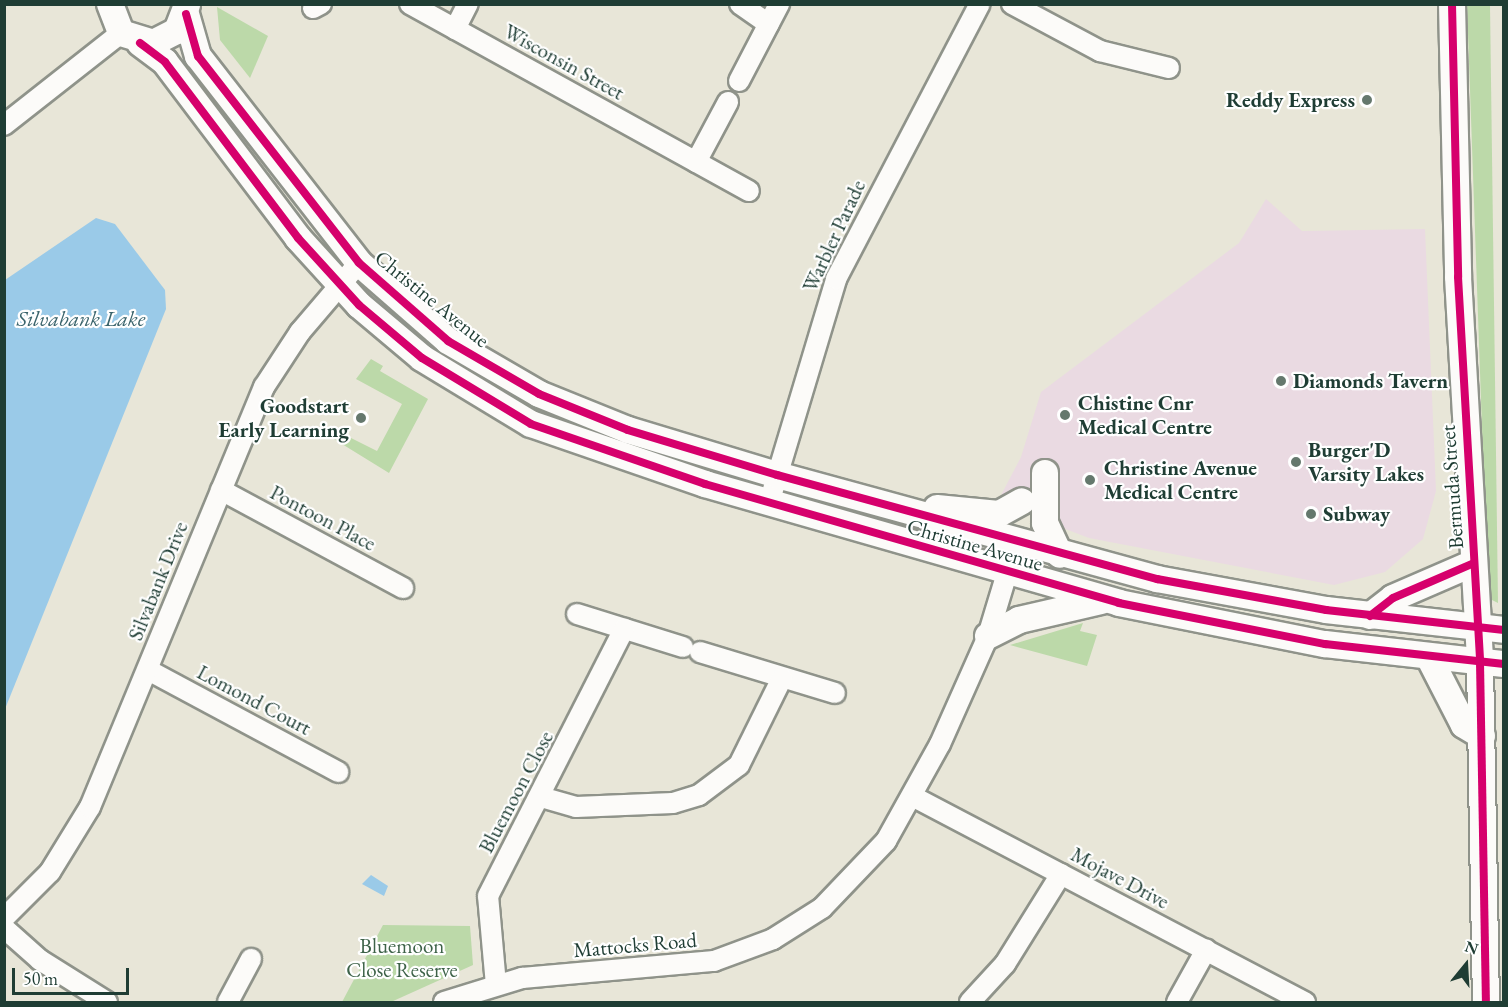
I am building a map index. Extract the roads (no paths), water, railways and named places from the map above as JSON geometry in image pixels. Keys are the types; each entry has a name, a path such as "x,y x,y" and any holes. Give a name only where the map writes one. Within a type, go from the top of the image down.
{"main road":[{"name":"Bermuda Street","path":"1452,4 1458,277 1474,563 1478,628 1492,663 1482,736 1486,1002"},
{"path":"109,6 131,38 166,39 186,10"},
{"name":"Christine Avenue","path":"186,10 198,56 359,263 477,360 539,394 616,426 777,475 1060,555 1218,592 1370,616 1503,630"},
{"name":"Christine Avenue","path":"131,38 175,74 339,285 401,342 467,388 531,424 608,453 769,503 1006,574 1107,600 1284,636 1429,657 1492,663"},
{"path":"608,453 616,426"},
{"path":"1045,472 1045,523 1060,555"},
{"path":"877,503 999,514 1022,501"},
{"path":"1370,616 1393,598 1474,563"},
{"path":"988,636 1019,620 1107,600"},
{"path":"1429,657 1464,725 1482,736"}],"street":[{"name":"Wisconsin Street","path":"410,4 748,191"},
{"path":"455,30 468,4"},
{"path":"740,4 769,24"},
{"path":"739,81 779,4"},
{"name":"Warbler Parade","path":"769,503 836,279 980,4"},
{"path":"1012,4 1100,51 1169,68"},
{"path":"4,125 131,38"},
{"path":"696,162 728,102"},
{"name":"Silvabank Drive","path":"4,918 50,872 74,837 148,670 264,387 339,285 359,263"},
{"name":"Pontoon Place","path":"221,490 402,588"},
{"name":"Christine Avenue","path":"988,636 1016,543"},
{"path":"577,614 835,693"},
{"name":"Bluemoon Close","path":"496,985 488,945 488,896 542,797 624,629"},
{"name":"Mattocks Road","path":"444,1002 496,985 552,975 685,968 772,939 822,908 865,868 912,796 988,636"},
{"name":"Lomond Court","path":"148,670 338,772"},
{"path":"542,797 576,807 673,803 699,795 739,765 782,678"},
{"name":"Mojave Drive","path":"912,796 1305,1002"},
{"path":"970,1002 1005,964 1061,874"},
{"path":"4,928 40,960 107,1002"},
{"path":"1177,1002 1206,950"},
{"path":"228,1002 251,959"}],"water":[{"name":"Silvabank Lake","path":"96,218 115,224 165,290 166,309 5,709 5,280"},
{"path":"371,875 388,886 384,896 362,884"}],"place":[{"name":"Reddy Express","path":"1367,100"},
{"name":"Diamonds Tavern","path":"1281,381"},
{"name":"Chistine Cnr Medical Centre","path":"1065,415"},
{"name":"Goodstart Early Learning","path":"361,418"},
{"name":"Burger'D Varsity Lakes","path":"1296,462"},
{"name":"Christine Avenue Medical Centre","path":"1090,480"},
{"name":"Subway","path":"1311,514"}],"park label":[{"name":"Bluemoon Close Reserve","path":"402,958"}]}
